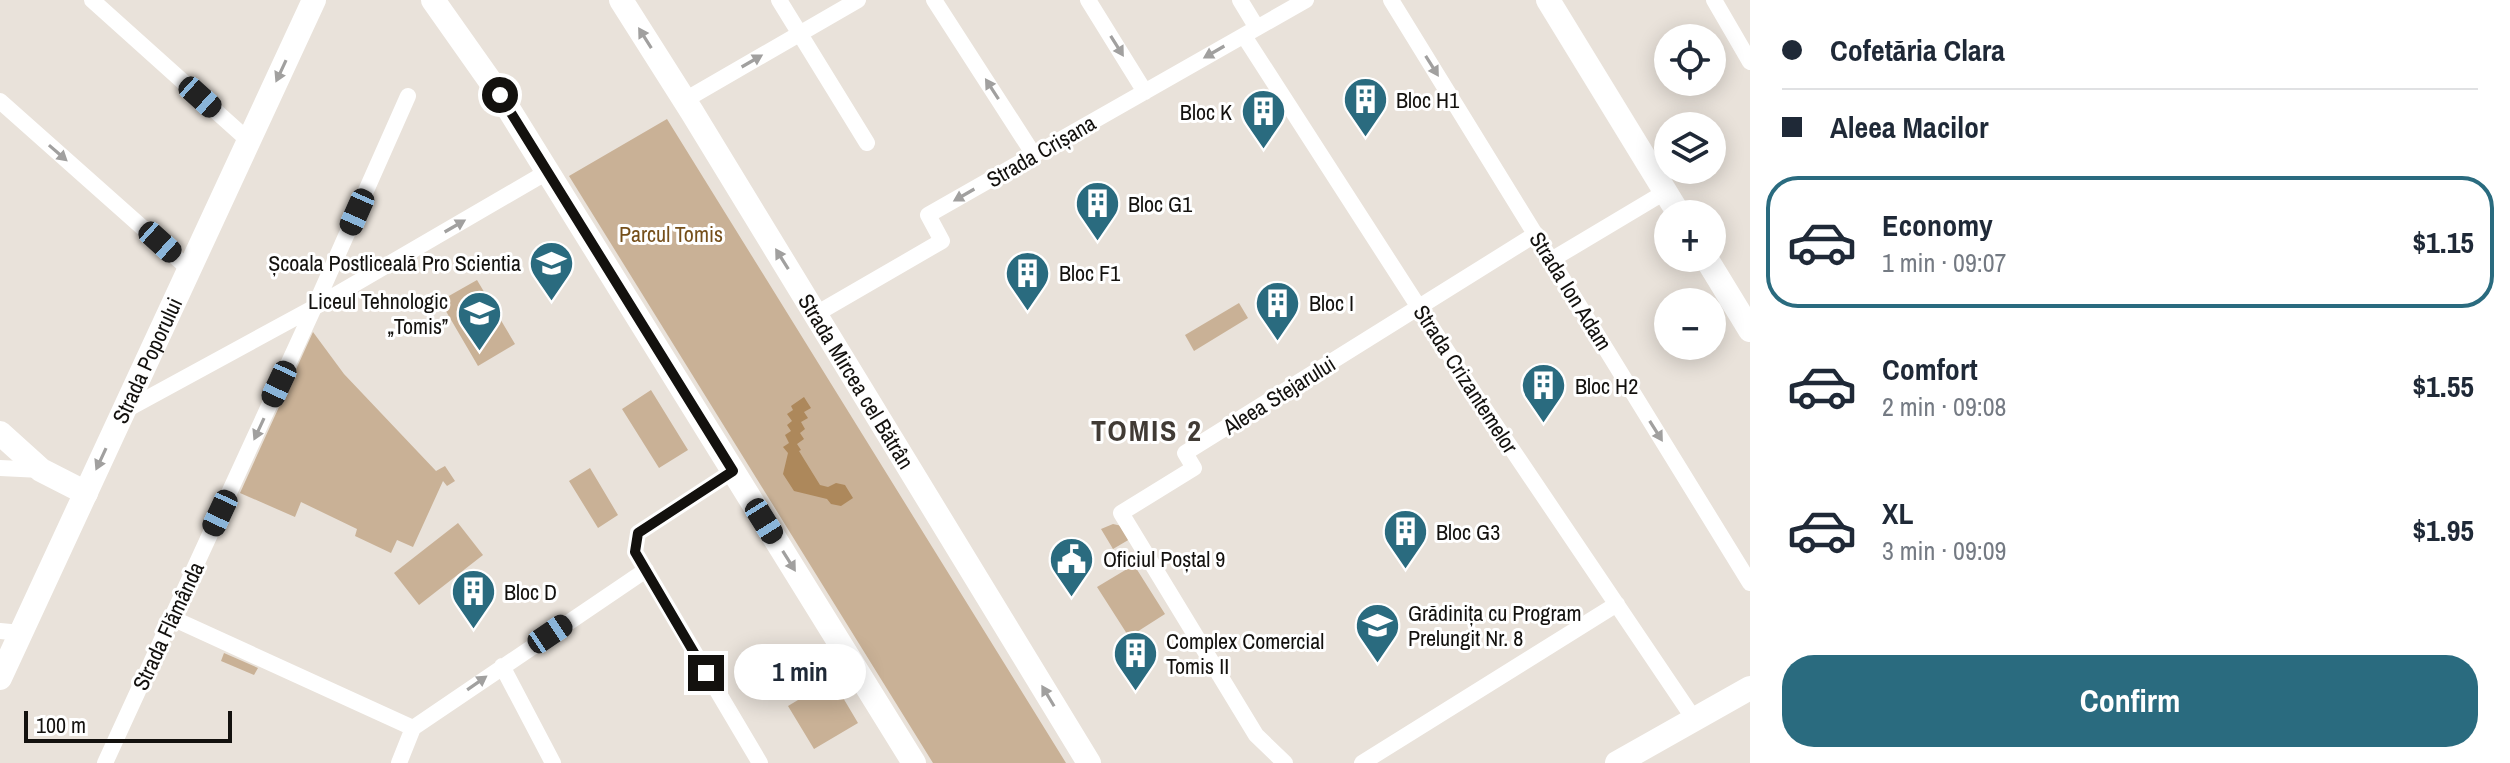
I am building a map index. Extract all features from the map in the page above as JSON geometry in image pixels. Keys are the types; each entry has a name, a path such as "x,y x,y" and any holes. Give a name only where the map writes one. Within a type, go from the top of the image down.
{"main road":[{"name":"Strada Poporului","path":"0,678 11,632 86,493 314,0"},
{"path":"433,0 500,95 914,763"},
{"name":"Strada Mircea cel Bătrân","path":"621,0 1089,763"},
{"path":"1548,0 1670,200"},
{"path":"1715,272 1750,330"},
{"path":"0,433 41,470 86,493"},
{"path":"1617,763 1750,688"}],"street":[{"path":"92,0 249,141"},
{"path":"779,0 867,143"},
{"path":"685,100 858,0"},
{"path":"934,0 1034,155"},
{"path":"1088,0 1145,92"},
{"name":"Strada Crizantemelor","path":"1240,0 1251,32 1419,307 1694,719"},
{"name":"Strada Crișana","path":"816,314 942,241 928,215 1306,0"},
{"name":"Strada Ion Adam","path":"1391,0 1750,583"},
{"path":"1714,0 1750,62"},
{"name":"Strada Flămânda","path":"105,763 315,307 408,96"},
{"path":"0,101 189,269"},
{"path":"124,411 315,307 547,172"},
{"path":"1551,260 1665,192"},
{"path":"1419,307 1536,234"},
{"name":"Aleea Stejarului","path":"1285,763 1256,735 1121,513 1194,468 1185,453 1419,307"},
{"path":"0,468 41,470"},
{"path":"733,471 638,533 635,552 760,763"},
{"path":"399,763 413,728 646,570"},
{"path":"1362,763 1617,604"},
{"path":"172,618 413,728"},
{"path":"502,666 553,763"}],"green space":[{"name":"Parcul Tomis","path":"667,119 1066,763 933,763 569,176"},
{"path":"477,280 515,344 478,366 440,301"},
{"path":"1239,303 1248,318 1194,351 1185,335"},
{"path":"313,332 344,374 436,471 445,466 455,481 447,486 443,481 413,547 397,540 391,553 355,536 357,529 301,502 295,517 240,493"},
{"path":"651,390 688,450 659,468 622,409"},
{"path":"590,468 618,515 598,528 569,481"},
{"path":"458,523 483,555 419,605 394,573"},
{"path":"1113,524 1122,526 1130,539 1113,549 1101,529"},
{"path":"1124,549 1165,614 1129,637 1097,587 1132,566"},
{"path":"224,653 258,668 254,675 221,661"},
{"path":"826,669 858,723 814,749 788,706 813,691 807,680"}],"shaded area":[{"path":"804,397 811,408 804,412 808,418 801,422 805,429 800,433 804,439 797,444 799,451 820,485 845,485 853,498 841,506 831,504 827,499 794,491 783,474 788,453 783,447 789,443 785,435 791,431 787,425 792,421 787,414 793,410 791,406"}],"place":[{"name":"Bloc H1","path":"1365,139"},
{"name":"Bloc K","path":"1263,151"},
{"name":"Bloc G1","path":"1097,243"},
{"name":"Școala Postliceală Pro Scientia","path":"552,302"},
{"name":"Bloc F1","path":"1028,312"},
{"name":"Bloc I","path":"1278,342"},
{"name":"Liceul Tehnologic „Tomis”","path":"479,353"},
{"name":"Bloc H2","path":"1544,425"},
{"name":"Bloc G3","path":"1405,571"},
{"name":"Oficiul Poștal 9","path":"1072,598"},
{"name":"Bloc D","path":"473,631"},
{"name":"Grădinița cu Program Prelungit Nr. 8","path":"1377,665"},
{"name":"Complex Comercial Tomis II","path":"1135,693"}],"district":[{"name":"TOMIS 2","path":"1147,430"}],"route":[{"path":"500,95 733,471 638,533 635,552 706,673"}]}
